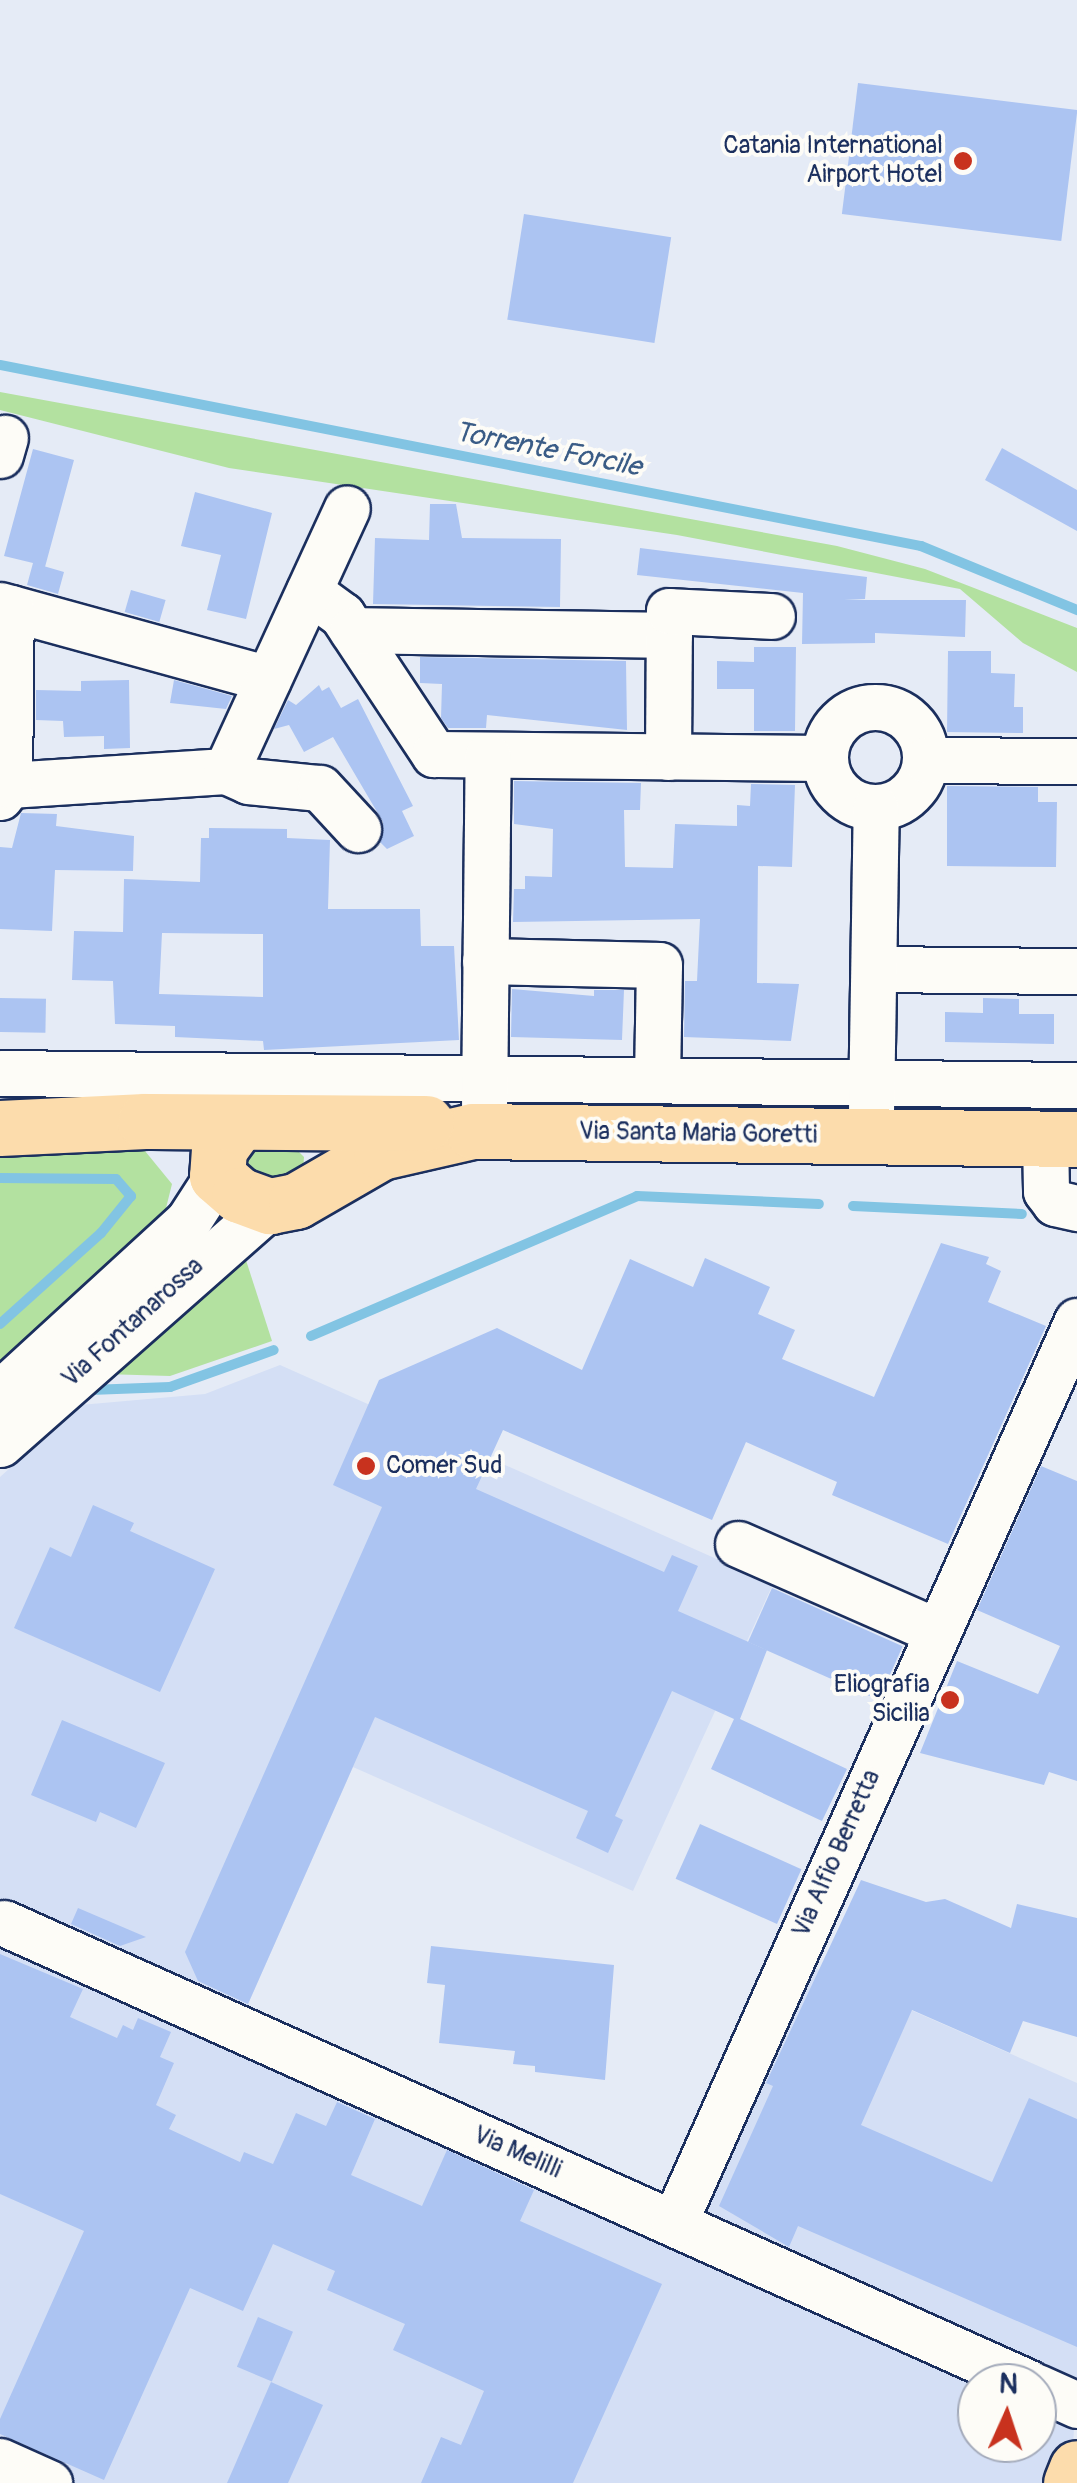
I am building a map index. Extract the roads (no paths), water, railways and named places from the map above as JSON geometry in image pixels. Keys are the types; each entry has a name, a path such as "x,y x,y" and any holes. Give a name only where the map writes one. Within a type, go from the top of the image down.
{"main road":[{"path":"23,1128 424,1122 480,1113"},
{"name":"Via Santa Maria Goretti","path":"327,1179 381,1152 480,1113 871,1136 1061,1139"},
{"path":"216,1174 218,1148 238,1123"},
{"path":"23,1128 144,1140 216,1174 239,1196 270,1206 296,1201 327,1179 325,1149 302,1123"},
{"path":"1071,2483 1077,2468"}],"street":[{"path":"226,770 347,508"},
{"path":"309,592 327,600 352,630 426,748 434,754 825,758"},
{"path":"268,679 5,606 4,791 226,770 248,781 320,788 358,829"},
{"path":"668,757 669,611 772,616"},
{"path":"352,630 669,634"},
{"path":"878,707 908,718 926,760 915,789 876,808 834,788 825,758 827,742 846,716 878,707"},
{"path":"480,1113 488,756"},
{"path":"926,760 1077,760"},
{"path":"871,1136 876,808"},
{"path":"485,962 659,964 657,1080"},
{"path":"874,969 1077,971"},
{"path":"23,1128 6,1073 480,1113 657,1080 1077,1085"},
{"path":"1061,1139 1046,1191 1055,1204 1077,1208"},
{"name":"Via Fontanarossa","path":"0,1393 176,1232 216,1174"},
{"name":"Via Fontanarossa","path":"0,1444 270,1206"},
{"name":"Via Alfio Berretta","path":"674,2223 1077,1322"},
{"path":"738,1544 936,1631"},
{"name":"Via Melilli","path":"4,1923 985,2363"},
{"path":"0,2461 49,2483"}],"waterway":[{"name":"Torrente Forcile","path":"0,365 921,546 1077,610"},
{"path":"0,1178 116,1179 131,1196 101,1233 0,1324"},
{"path":"311,1336 637,1196 819,1204"},
{"path":"853,1206 1022,1214"},
{"path":"90,1390 170,1387 274,1350"}],"place":[{"name":"Catania International Airport Hotel","path":"963,161"},
{"name":"Comer Sud","path":"366,1466"},
{"name":"Eliografia Sicilia","path":"950,1700"}]}
